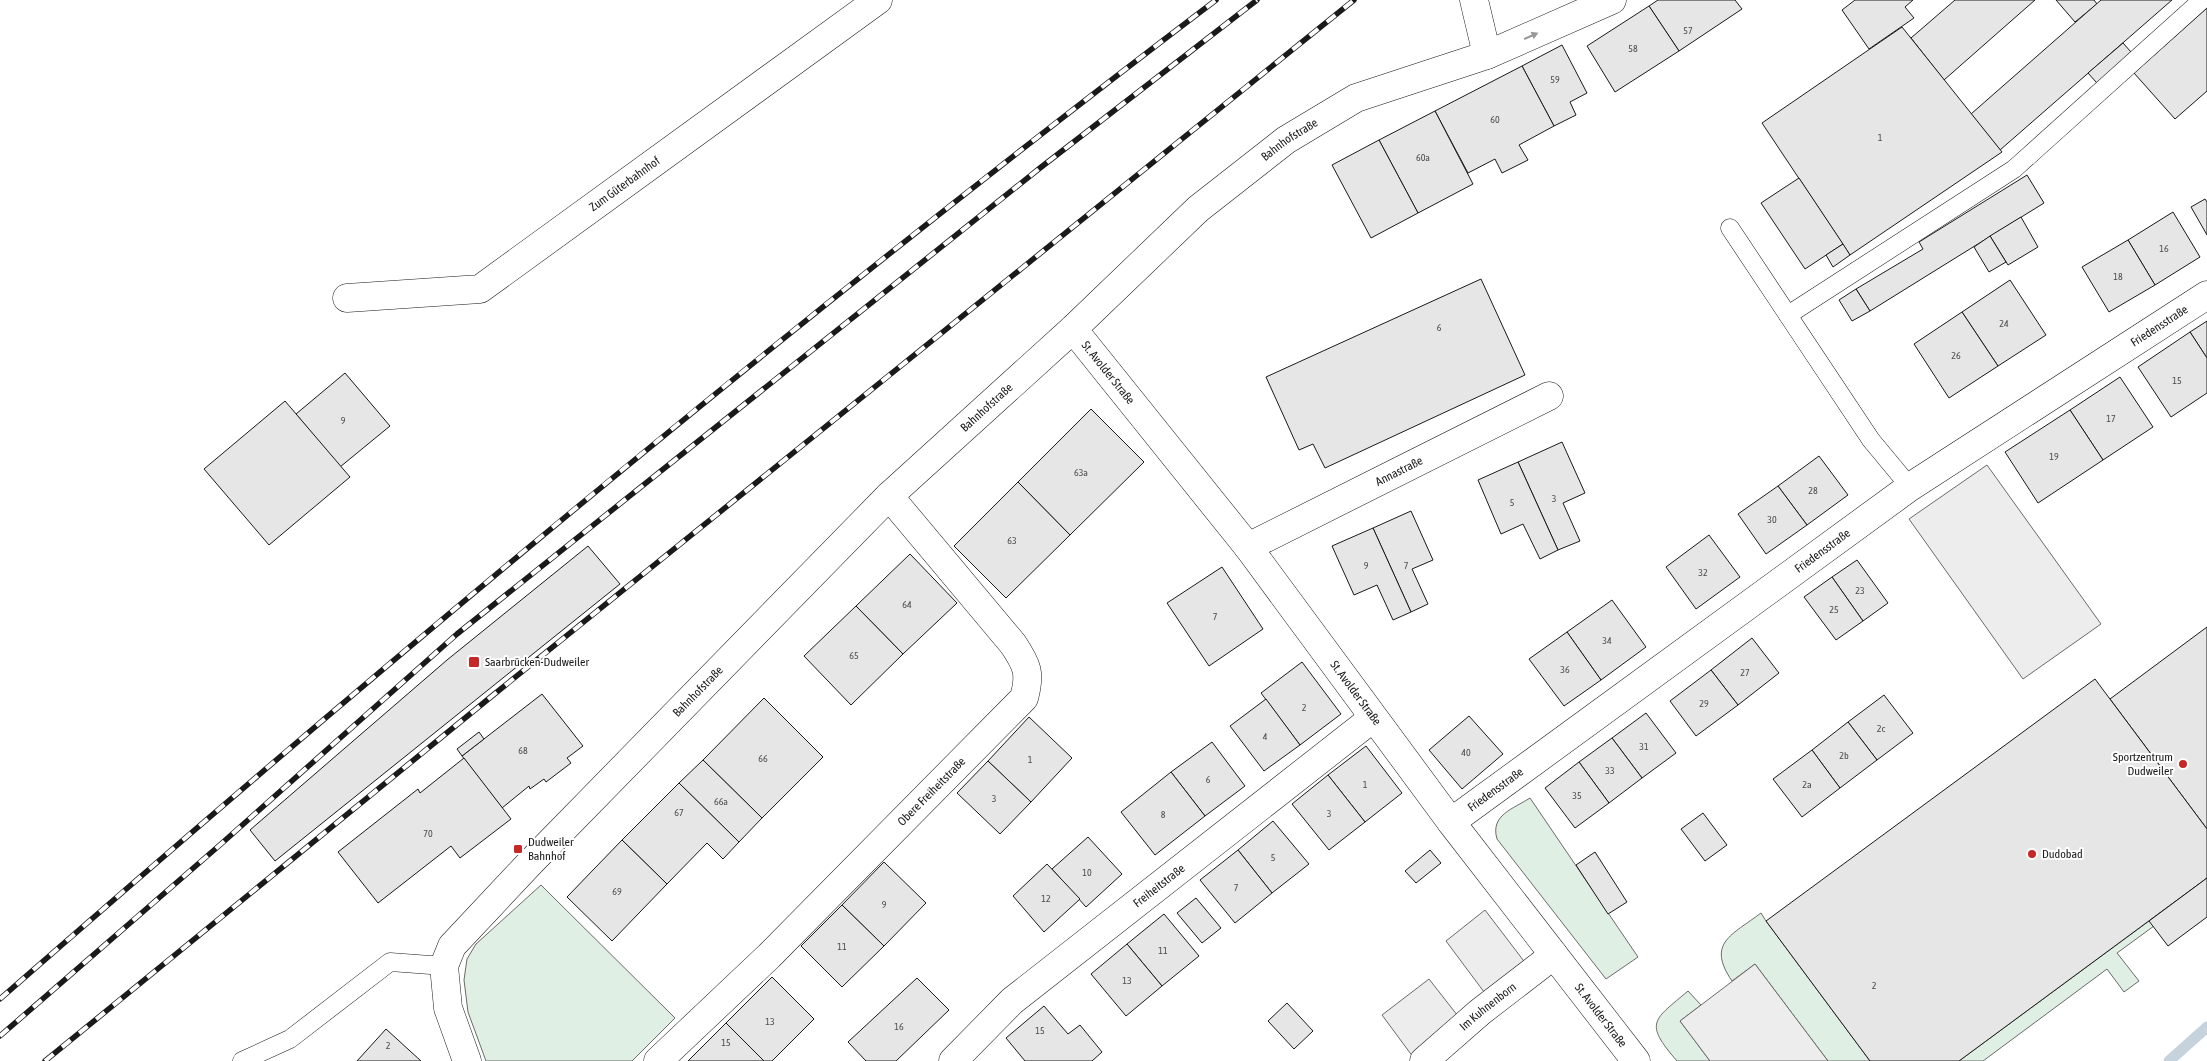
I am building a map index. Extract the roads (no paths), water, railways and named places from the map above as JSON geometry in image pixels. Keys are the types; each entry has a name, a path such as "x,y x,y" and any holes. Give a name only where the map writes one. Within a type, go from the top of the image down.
{"street":[{"name":"Zum Güterbahnhof","path":"347,298 480,289 878,0"},
{"path":"1474,0 1487,55"},
{"name":"Bahnhofstraße","path":"448,956 530,863 889,496 1072,329 1198,209 1286,140 1356,98 1487,55 1612,0"},
{"name":"Friedensstraße","path":"1450,822 1910,487 2207,295"},
{"name":"St. Avolder Straße","path":"1072,329 1248,547 1450,822 1636,1061"},
{"name":"Annastraße","path":"1248,547 1550,396"},
{"name":"Obere Freiheitstraße","path":"658,1061 769,956 1024,698 1029,681 1025,662 1013,644 889,496"},
{"name":"Freiheitstraße","path":"952,1061 1012,1001 1373,718"},
{"path":"448,956 448,1008 467,1061"},
{"name":"Im Kuhnenborn","path":"1424,1061 1480,1012 1554,956"}],"lane":[{"path":"1788,315 2014,169 2202,0"},
{"path":"1730,228 1871,440 1910,487"},
{"path":"242,1061 290,1039 390,962 448,956"}],"waterway":[{"path":"2169,1061 2207,1027"}],"railway":[{"path":"0,999 448,614 599,489 905,241 1216,0"},
{"path":"0,1036 221,844 457,634 1040,168 1257,0"},
{"path":"45,1061 492,696 1354,0"}],"place":[{"name":"Saarbrücken-Dudweiler","path":"474,662"},
{"name":"Sportzentrum Dudweiler","path":"2183,764"},
{"name":"Dudweiler Bahnhof","path":"518,849"},
{"name":"Dudobad","path":"2032,854"}]}
